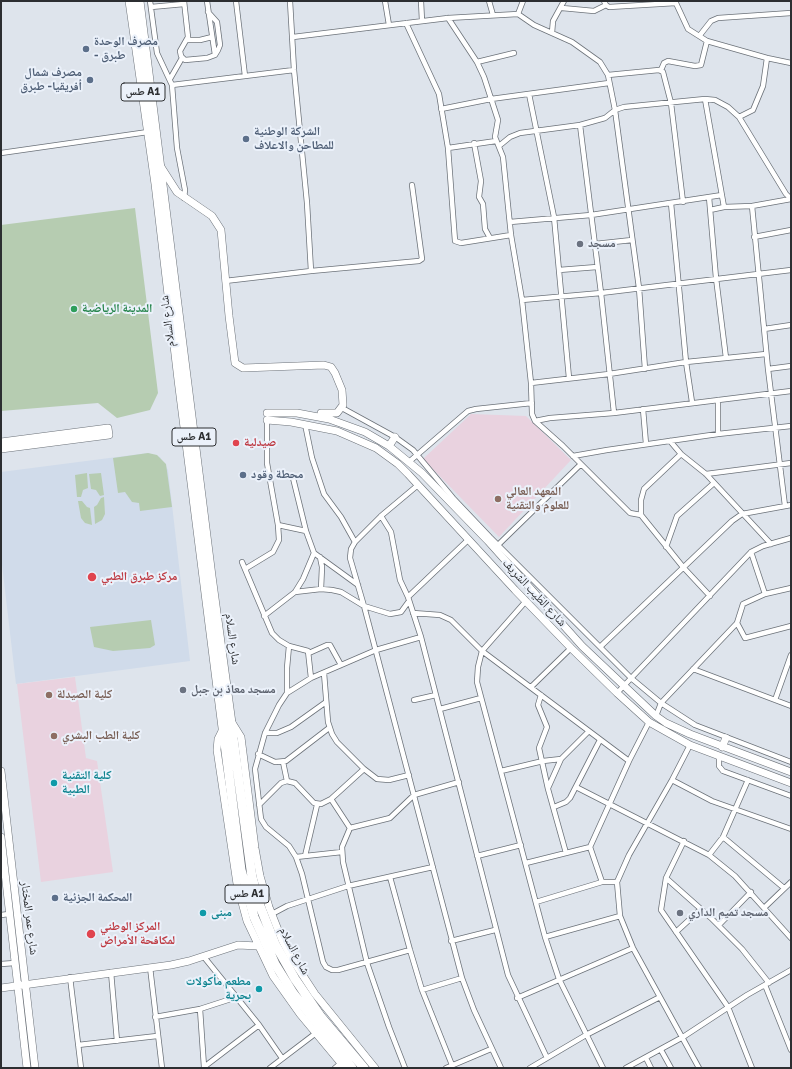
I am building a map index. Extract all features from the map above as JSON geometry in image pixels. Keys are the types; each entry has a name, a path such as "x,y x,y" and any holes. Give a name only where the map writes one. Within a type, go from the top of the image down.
{"highway":[{"name":"طس A1","path":"130,1 148,132 160,183"},
{"name":"طس A1","path":"139,1 161,166 160,183"},
{"name":"شارع السلام","path":"160,183 223,692 223,729 239,859 247,894 258,928 275,964 293,993 352,1068"},
{"name":"شارع السلام","path":"223,692 232,721 247,845 252,877 260,906 275,944 295,979 321,1016 364,1068"}],"main road":[{"path":"161,166 172,185 184,198 209,214 219,226 222,239 225,281 235,363 246,368 328,366 335,373 342,390 344,401 342,408 334,414 312,412 307,415 305,424"},
{"name":"شارع الطيب الشريف","path":"267,416 307,415 329,418 359,429 389,446 410,461 488,541 582,646 656,716 676,728 722,747 788,771"},
{"name":"شارع الطيب الشريف","path":"267,416 337,431 376,448 398,464 571,648 649,722 690,745 791,783"},
{"path":"1,442 108,431 1,449"},
{"path":"389,446 395,437"},
{"path":"469,539 476,538 478,531"},
{"path":"480,551 481,546 488,541"},
{"path":"232,721 241,738 256,856 265,895 282,940 305,981 375,1068"},
{"path":"223,729 218,739 217,746 230,843 240,896 251,932 273,976 340,1066"},
{"path":"722,747 726,738"},
{"path":"764,773 770,769 768,763"},
{"name":"شارع عمر المختار","path":"1,771 6,858 26,984 35,1068"},
{"path":"782,780 781,772 788,771"},
{"name":"شارع عمر المختار","path":"1,837 6,858 4,890 10,914 27,1068"},
{"path":"238,946 251,932"},
{"path":"1,988 70,977 150,967 204,957 238,946 258,946"},
{"path":"25,1047 32,1046"}],"street":[{"path":"150,1 157,53 172,86 178,156 185,190 184,198"},
{"path":"207,1 215,55"},
{"path":"236,1 245,76"},
{"path":"290,1 294,70 307,196 311,271"},
{"path":"385,1 389,25"},
{"path":"421,1 422,22"},
{"path":"489,1 494,15"},
{"path":"518,14 523,1"},
{"path":"552,33 553,22 562,8 564,1"},
{"path":"562,8 594,11 605,3 609,7 675,2 688,29 708,41 767,58 791,62"},
{"path":"151,7 184,3 188,40 180,49 182,58 170,79"},
{"path":"182,58 188,60 207,58 215,55 220,45 217,25 216,19 208,12"},
{"path":"700,35 711,21 718,18 791,13"},
{"path":"293,37 448,18 518,14 534,25 572,42 600,62 608,75 615,110 639,288 646,368"},
{"path":"448,18 477,62 484,77 498,122 496,141 503,157 511,235 522,300 531,383 532,414 535,421 573,456 630,513 641,515"},
{"path":"406,23 434,82 441,109 448,148 455,242 461,243 511,235"},
{"path":"188,40 200,40 212,37"},
{"path":"683,202 671,103 668,87 662,70 664,63 668,61 694,66 701,64 708,41"},
{"path":"477,62 514,54"},
{"path":"739,117 753,110 763,86 767,58"},
{"path":"172,86 294,70"},
{"path":"608,75 662,70"},
{"path":"441,109 491,99 609,83"},
{"path":"529,94 554,217 569,378"},
{"path":"705,99 724,207"},
{"path":"499,146 514,135 580,125 605,118 615,110 624,107 705,99 715,100 728,107 739,117 791,199 752,206 724,207 710,210"},
{"path":"580,125 614,413"},
{"path":"1,153 148,132"},
{"path":"448,148 496,141"},
{"path":"474,143 481,181 479,197 483,204 485,229 490,238"},
{"path":"225,281 421,260 412,184"},
{"path":"510,222 591,215 628,208 683,202 722,194"},
{"path":"709,197 716,278 726,358"},
{"path":"671,203 686,362 692,402"},
{"path":"752,206 757,273 770,393 785,506"},
{"path":"754,237 791,230"},
{"path":"595,244 632,240"},
{"path":"559,270 597,267"},
{"path":"522,300 601,293 791,270"},
{"path":"764,329 791,325"},
{"path":"531,383 609,374 686,362 766,354"},
{"path":"768,369 791,366"},
{"path":"535,421 550,418 614,413 692,402 791,391"},
{"path":"718,400 718,434"},
{"path":"410,461 468,411 532,403"},
{"path":"342,408 395,437 417,454 453,498 498,545 631,678 660,703 695,725 791,762"},
{"path":"643,409 646,444"},
{"path":"245,570 276,548 279,540 278,526 266,463 267,416"},
{"path":"305,424 312,458 324,494 341,517 355,542"},
{"path":"573,456 718,434 791,426"},
{"path":"670,441 681,454 706,474 771,544"},
{"path":"681,454 644,489 641,500 641,515 683,567 710,596"},
{"path":"706,474 791,463"},
{"path":"498,545 581,464"},
{"path":"293,478 306,531 314,553 358,584"},
{"path":"666,547 677,516 714,483"},
{"path":"418,485 355,542 351,549 350,558 409,775 451,941 462,978 491,1048 501,1068"},
{"path":"600,647 726,526 742,514 791,505"},
{"path":"382,516 391,532 400,580 409,599 421,637 459,782 495,930 508,975 517,998 547,1058"},
{"path":"278,526 306,531"},
{"path":"617,693 752,552 758,548 791,538"},
{"path":"295,592 321,589 341,592 364,606 390,614 396,614 469,539"},
{"path":"752,552 765,594"},
{"path":"264,616 295,592 303,579 314,553"},
{"path":"320,557 322,567 321,589"},
{"path":"242,562 272,633 279,640 289,646 305,649 309,653 312,678"},
{"path":"656,716 660,703 737,623 743,604 765,594 791,588"},
{"path":"526,601 482,651 477,674 481,698 502,771 545,937 560,979 603,1068"},
{"path":"414,613 440,615 448,618 482,651 588,732 629,761"},
{"path":"737,623 745,638 791,626"},
{"path":"410,950 335,971 326,967 323,962 302,874 296,857 289,846 262,822 255,769 265,733 279,705 288,693 312,678 376,650 421,637"},
{"path":"309,653 330,645 341,665"},
{"path":"288,693 287,668 289,646"},
{"path":"531,687 571,648"},
{"path":"775,700 790,659"},
{"path":"693,669 791,706"},
{"path":"324,673 329,728 337,742 364,769 377,779 383,780 409,775"},
{"path":"414,700 436,695"},
{"path":"541,695 538,705 547,728 539,745 548,788 566,853"},
{"path":"440,709 481,698"},
{"path":"265,733 277,733 291,727 326,702"},
{"path":"602,882 590,847 629,761 649,722"},
{"path":"258,754 272,761 283,762 293,758 329,728"},
{"path":"548,788 561,759 588,732"},
{"path":"554,807 568,800 600,740"},
{"path":"690,745 672,780 647,822 617,882 620,916 633,948 684,1037 698,1068"},
{"path":"720,756 719,766 723,771 791,796"},
{"path":"502,771 543,761 561,759"},
{"path":"283,762 287,781"},
{"path":"317,805 331,799 364,769"},
{"path":"672,780 703,797 791,829"},
{"path":"709,855 723,837 748,780"},
{"path":"259,805 281,783 287,781 295,783 317,805"},
{"path":"405,1068 389,1028 367,963 348,886 342,852 343,841 350,828 390,818 414,795 459,782"},
{"path":"576,787 610,803 709,855 735,876 751,892 791,938"},
{"path":"331,799 350,828"},
{"path":"305,856 317,805"},
{"path":"723,837 784,888"},
{"path":"684,841 666,878 661,910 728,1007 752,1068"},
{"path":"477,856 521,845"},
{"path":"526,864 590,847"},
{"path":"296,857 342,852"},
{"path":"272,914 283,907 307,898 348,886 433,867"},
{"path":"390,877 422,990 452,1065"},
{"path":"666,878 701,909 742,949 767,984 791,1050"},
{"path":"536,902 602,882 617,882"},
{"path":"765,907 791,882"},
{"path":"719,926 751,892"},
{"path":"676,932 701,909"},
{"path":"1,915 10,914"},
{"path":"545,937 620,916"},
{"path":"451,941 495,930"},
{"path":"517,998 633,948"},
{"path":"204,957 259,1025 282,1058"},
{"path":"1,964 15,963"},
{"path":"150,967 162,1068"},
{"path":"626,1068 684,1037 728,1007 791,970"},
{"path":"111,972 117,1041"},
{"path":"70,977 81,1068"},
{"path":"422,990 462,978"},
{"path":"155,1017 200,1009 236,997"},
{"path":"530,1068 586,1035 660,997"},
{"path":"200,1009 204,1067"},
{"path":"204,1067 259,1025"},
{"path":"270,1068 316,1033"},
{"path":"78,1046 158,1036"},
{"path":"446,1068 491,1048"},
{"path":"661,1050 671,1068"},
{"path":"646,1058 651,1068"}],"shaded area":[{"name":"المعهد العالي للعلوم والتقنية","path":"471,414 526,416 571,460 499,537 423,459"},
{"name":"مركز طبرق الطبي","path":"148,453 160,457 168,470 190,661 16,684 1,556 1,472"},
{"path":"75,677 86,758 97,761 113,872 41,882 17,684"}],"green space":[{"name":"المدينة الرياضية","path":"135,208 158,393 150,410 117,418 98,403 1,411 1,225"},
{"path":"148,453 157,455 166,464 172,507 140,511 139,503 132,502 125,492 118,493 113,458"},
{"path":"87,473 88,488 83,490 81,497 77,497 75,475"},
{"path":"101,473 104,495 100,496 96,490 91,489 89,474"},
{"path":"104,497 105,514 102,520 95,524 94,507 101,498"},
{"path":"78,501 82,501 87,507 90,508 92,525 85,523 81,518"},
{"path":"151,620 155,645 150,648 113,651 94,647 90,627"}],"place":[{"name":"مصرف الوحدة - طبرق","path":"86,49"},
{"name":"مصرف شمال أفريقيا- طبرق","path":"90,80"},
{"name":"الشركة الوطنية للمطاحن والاعلاف","path":"246,139"},
{"name":"مسجد","path":"580,244"},
{"name":"المدينة الرياضية","path":"74,309"},
{"name":"صيدلية","path":"236,443"},
{"name":"محطة وقود","path":"243,475"},
{"name":"المعهد العالي للعلوم والتقنية","path":"498,499"},
{"name":"مركز طبرق الطبي","path":"92,577"},
{"name":"مسجد معاذ بن جبل","path":"183,690"},
{"name":"كلية الصيدلة","path":"49,695"},
{"name":"كلية الطب البشري","path":"54,736"},
{"name":"كلية التقنية الطبية","path":"54,783"},
{"name":"المحكمة الجزئية","path":"55,898"},
{"name":"مبنى","path":"203,913"},
{"name":"مسجد تميم الداري","path":"680,913"},
{"name":"المركز الوطني لمكافحة الأمراض","path":"91,934"},
{"name":"مطعم مأكولات بحرية","path":"259,989"}]}
